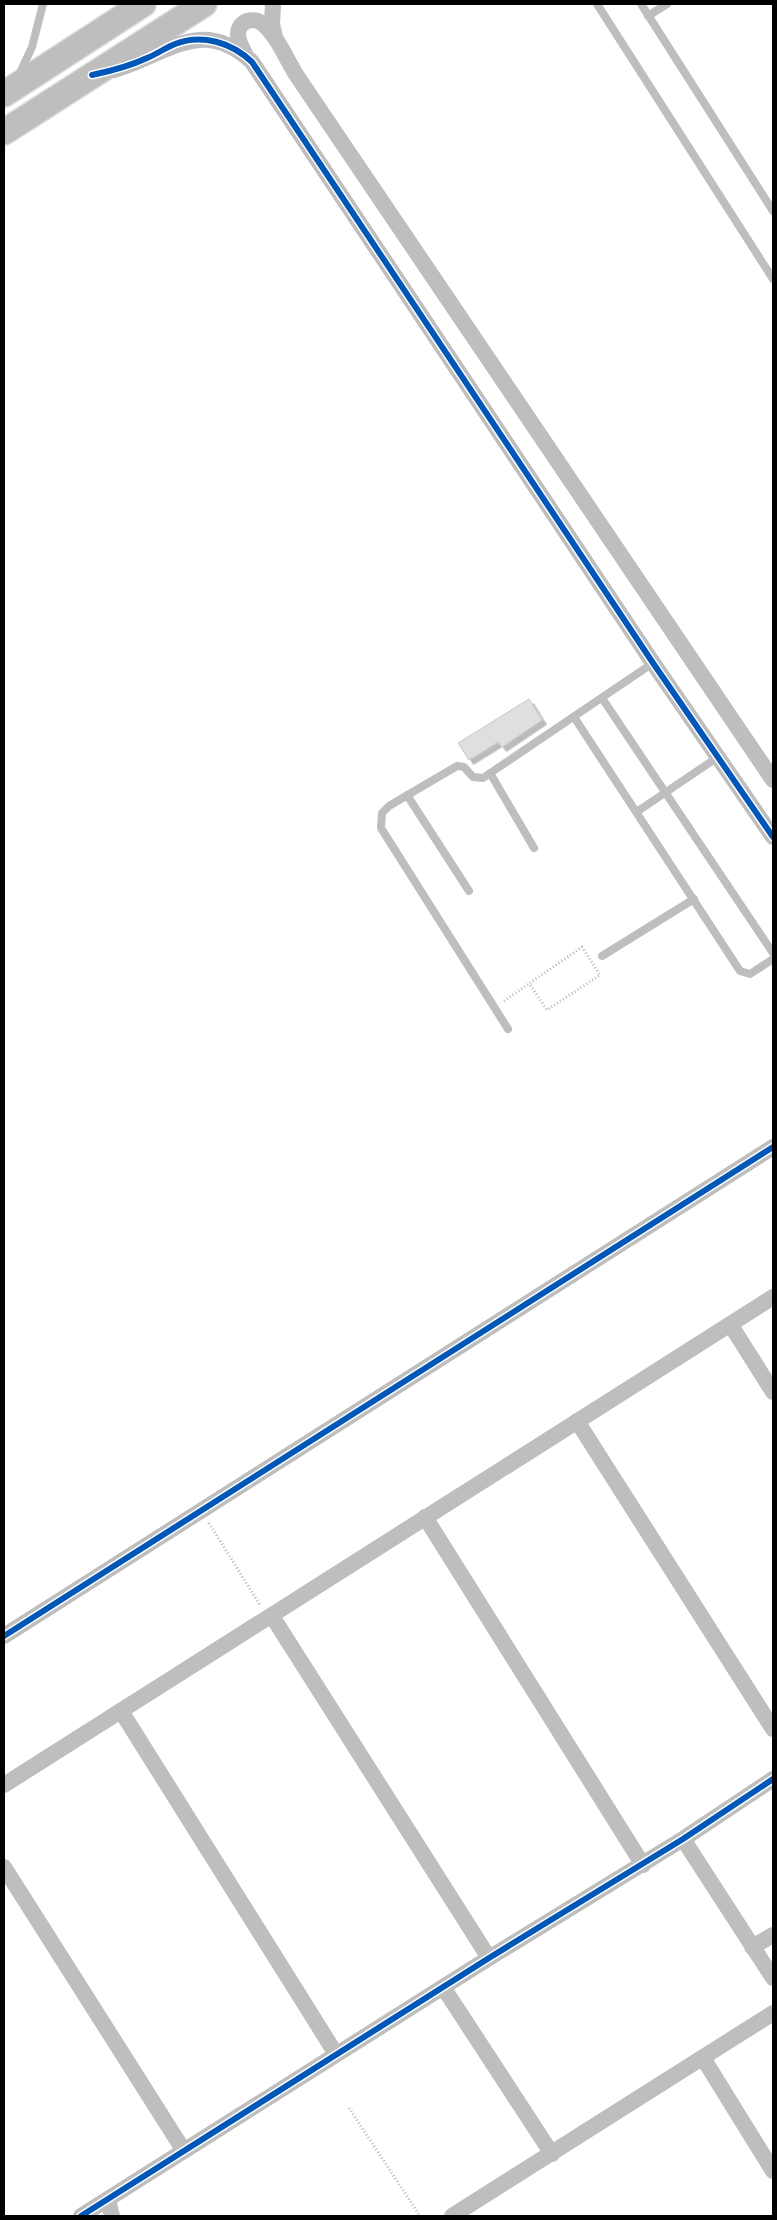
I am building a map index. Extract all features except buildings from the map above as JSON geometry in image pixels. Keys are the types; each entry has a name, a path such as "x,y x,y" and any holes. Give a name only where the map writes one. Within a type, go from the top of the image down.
{"main road":[{"path":"7,92 143,4"},
{"path":"4,132 204,4"}],"street":[{"path":"274,4 272,24 275,37"},
{"path":"773,780 302,84 275,37 259,21 244,22 238,30 238,35 246,56 278,98 653,663 773,837"},
{"path":"92,75 129,66 175,44 188,40 213,40 246,56"},
{"path":"4,1636 773,1147"},
{"path":"4,1785 773,1297"},
{"path":"730,1324 773,1392"},
{"path":"577,1421 773,1729"},
{"path":"425,1518 643,1865"},
{"path":"270,1617 489,1958"},
{"path":"121,1710 336,2054"},
{"path":"81,2216 489,1958 643,1865 773,1779"},
{"path":"683,1839 773,1978"},
{"path":"4,1867 184,2151"},
{"path":"752,1947 773,1935"},
{"path":"443,1987 552,2154"},
{"path":"452,2216 773,2013"},
{"path":"703,2058 773,2171"},
{"path":"108,2200 112,2216"}],"lane":[{"path":"7,92 32,48 43,4"},
{"path":"597,4 773,279"},
{"path":"641,4 773,211"},
{"path":"648,16 667,4"},
{"path":"508,1029 381,828 380,818 385,809 457,766 464,767 476,778 483,778 653,663"},
{"path":"602,698 773,953"},
{"path":"574,716 638,811 740,971 746,974 753,973 773,959"},
{"path":"638,811 718,756"},
{"path":"490,773 534,848"},
{"path":"407,795 469,891"},
{"path":"602,956 694,899"}],"path":[{"path":"495,1007 582,947 600,975 547,1010 530,983"},
{"path":"202,1510 270,1617"},
{"path":"349,2108 420,2216"}],"cycle path":[{"path":"92,75 127,66 175,44 196,40 206,40 226,45 252,62 653,663 773,837"},
{"path":"4,1636 773,1147"},
{"path":"81,2216 489,1958 683,1839 773,1779"}]}
